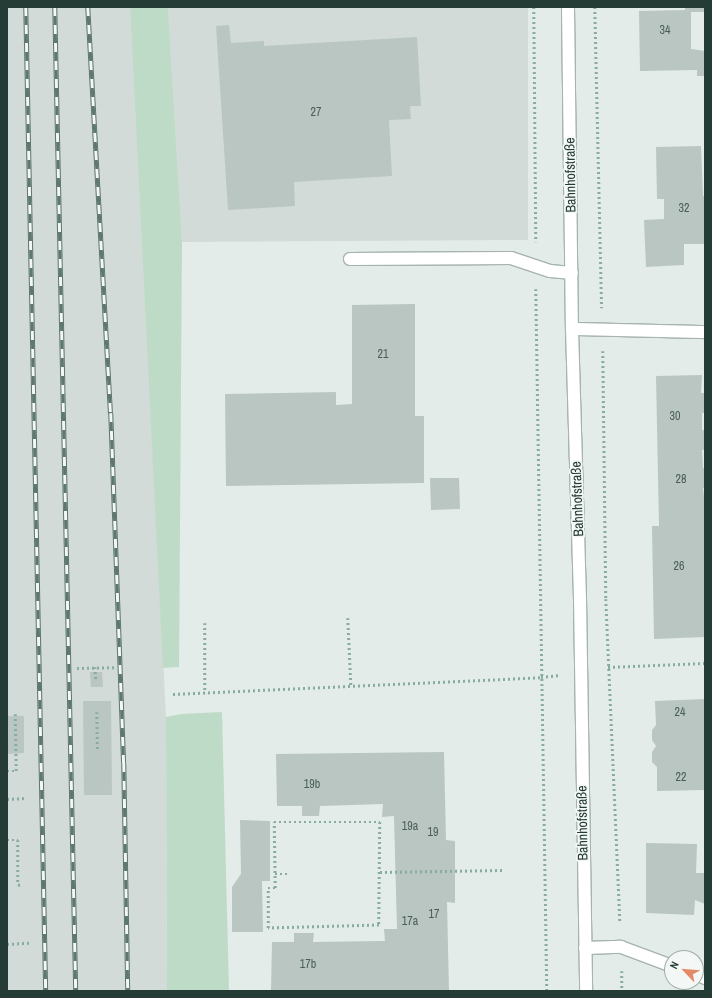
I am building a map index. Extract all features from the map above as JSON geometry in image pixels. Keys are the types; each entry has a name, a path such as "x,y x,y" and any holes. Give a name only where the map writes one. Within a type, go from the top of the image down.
{"main road":[{"name":"Bahnhofstraße","path":"568,7 572,329 580,599 586,991"},
{"path":"350,259 511,258 550,271 572,273"},
{"path":"572,329 705,332"},
{"path":"585,948 621,947 664,963"}],"path":[{"path":"534,7 541,677 545,820 547,991"},
{"path":"595,7 603,329 608,667 622,991"},
{"path":"348,618 351,685"},
{"path":"205,623 205,693"},
{"path":"608,667 705,663"},
{"path":"95,667 96,679"},
{"path":"77,668 116,667"},
{"path":"173,694 541,677"},
{"path":"97,712 98,751"},
{"path":"7,771 16,771 15,714"},
{"path":"7,799 26,798"},
{"path":"274,822 380,822 379,925 268,928 268,888 275,888 274,874 274,822"},
{"path":"7,840 18,840 18,885 21,884"},
{"path":"380,872 503,870"},
{"path":"274,874 288,874"},
{"path":"7,944 29,943"}],"shaded area":[{"path":"7,7 130,7 166,717 167,991 7,991"},
{"path":"168,7 528,7 528,240 182,242"}],"green space":[{"path":"130,7 168,7 182,242 179,667 163,668"},
{"path":"222,712 229,991 167,991 166,717 181,714"}],"building":[{"path":"685,7 705,7 705,12 691,12 691,49 705,51 705,76 697,76 697,70 640,71 639,11 685,10"},
{"path":"229,25 231,43 264,41 264,46 417,37 421,106 410,106 411,119 389,120 392,176 294,182 295,206 228,210 216,26"},
{"path":"701,146 703,196 705,196 705,244 684,244 684,265 646,267 644,220 664,219 664,199 657,199 656,147"},
{"path":"415,304 415,416 424,416 424,483 226,486 225,394 336,392 336,405 352,404 352,305"},
{"path":"702,375 701,393 705,393 705,413 702,413 702,430 705,430 705,450 702,450 703,468 705,468 705,488 703,488 705,505 705,637 654,639 652,526 659,526 656,376"},
{"path":"430,478 459,478 460,509 431,510"},
{"path":"90,672 102,672 103,687 91,687"},
{"path":"705,699 705,790 657,791 657,767 652,762 652,752 656,746 652,740 652,730 656,725 655,701"},
{"path":"83,701 111,701 112,795 84,795"},
{"path":"7,716 24,716 24,753 7,754"},
{"path":"444,752 446,840 455,841 455,903 447,902 449,991 271,991 272,942 294,942 294,933 314,933 313,942 385,941 384,929 397,929 394,816 382,817 383,804 320,806 319,816 302,816 302,806 277,806 276,754"},
{"path":"240,820 270,821 270,881 262,881 263,932 232,932 232,887 241,874"},
{"path":"646,843 697,844 696,873 705,873 705,904 695,900 694,915 646,913"}],"railway":[{"path":"26,7 46,991"},
{"path":"55,7 76,991"},
{"path":"88,7 111,413 124,763 128,991"}]}
